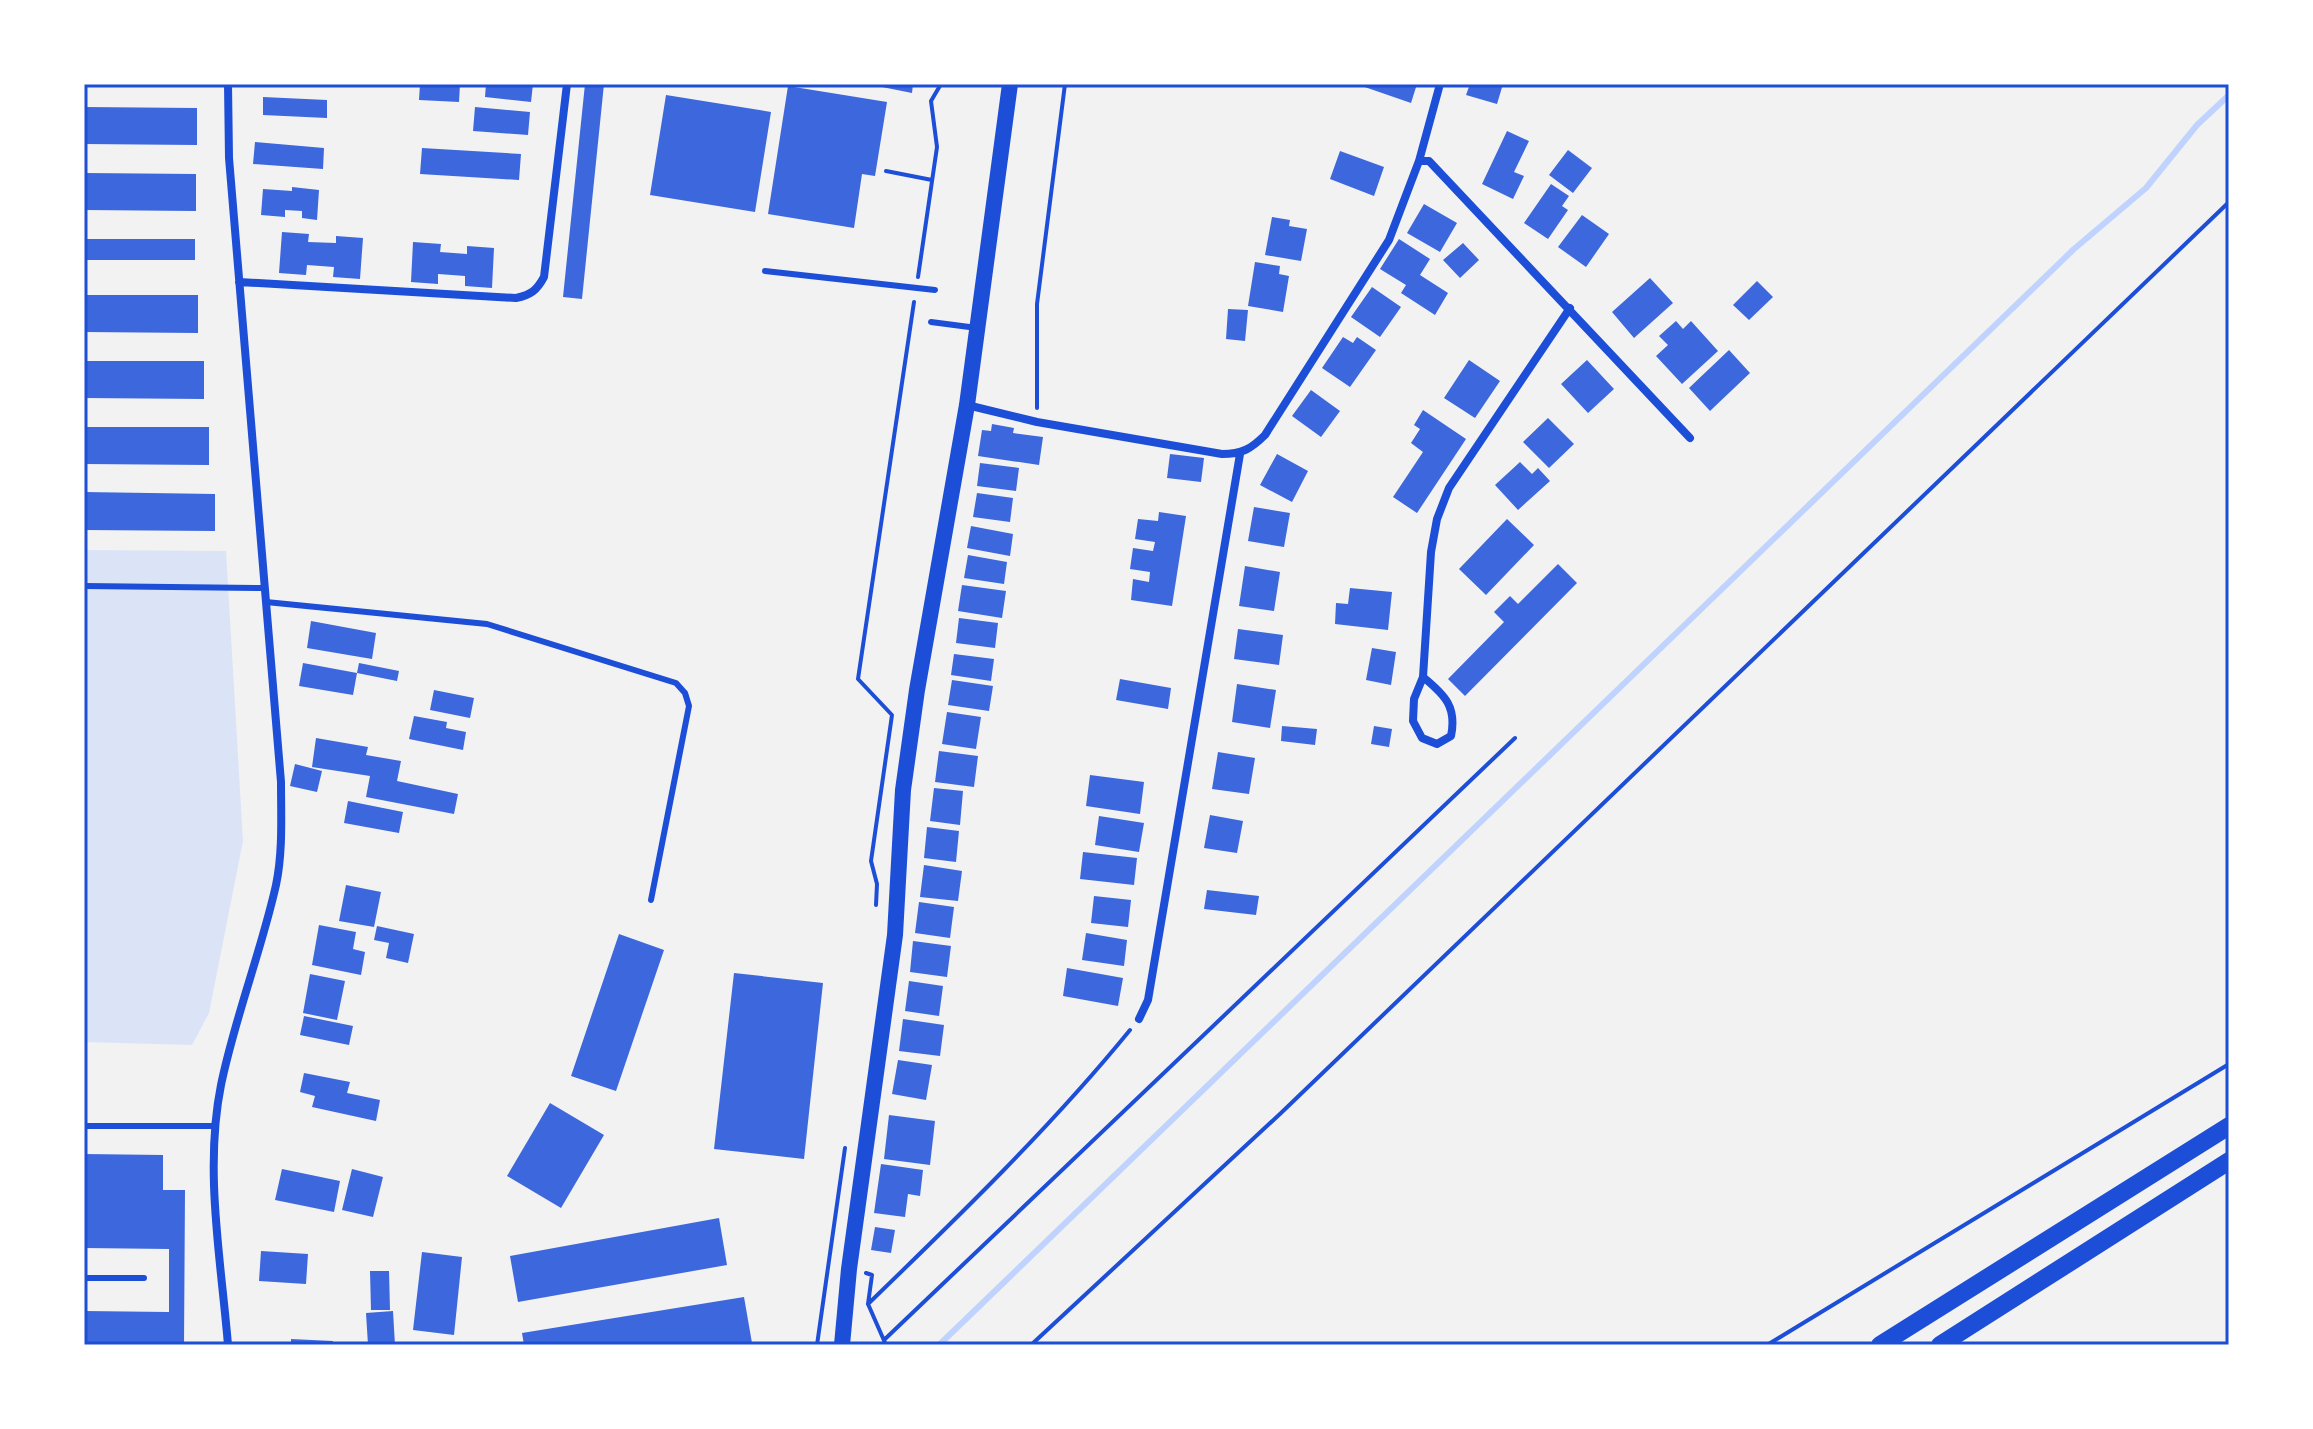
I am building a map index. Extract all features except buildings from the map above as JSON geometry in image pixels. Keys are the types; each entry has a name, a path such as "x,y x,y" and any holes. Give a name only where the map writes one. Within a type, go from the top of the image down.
{"main road":[{"path":"842,1345 849,1269 895,935 905,774 967,405 1010,84"},
{"path":"1880,1345 2229,1126"},
{"path":"1940,1345 2229,1161"}],"street":[{"path":"228,84 229,158 281,782 281,837 276,883 221,1085 216,1126 214,1179 228,1345"},
{"path":"239,282 516,298 538,289 544,277 567,84"},
{"path":"967,405 1037,422 1222,454 1240,454 1265,435 1389,240 1419,161 1440,84"},
{"path":"1419,161 1429,161 1690,438"},
{"path":"1423,677 1450,704 1454,720 1451,736 1437,744 1422,738 1413,721 1414,699 1423,677 1431,552 1437,519 1449,488 1570,308"},
{"path":"1139,1019 1148,1000 1240,454"}],"lane":[{"path":"765,271 935,290"},
{"path":"931,322 977,328"},
{"path":"84,586 265,588"},
{"path":"266,602 487,624 676,683 685,693 689,706 651,900"},
{"path":"84,1126 216,1126"},
{"path":"84,1278 144,1278"}],"path":[{"path":"876,909 877,884 871,861 892,715 858,679 937,147 931,101 941,84"},
{"path":"1037,422 1037,304 1065,84"},
{"path":"886,171 932,180"},
{"path":"1031,1345 1281,1113 2229,202"},
{"path":"885,1342 1515,738"},
{"path":"868,1304 960,1216 1080,1091 1139,1019"},
{"path":"1767,1345 2229,1064"},
{"path":"817,1345 846,1138"}],"shaded area":[{"path":"84,550 226,551 243,841 209,1013 192,1045 84,1042"}],"waterway":[{"path":"939,1345 2074,249 2146,188 2197,125 2229,95"}]}
